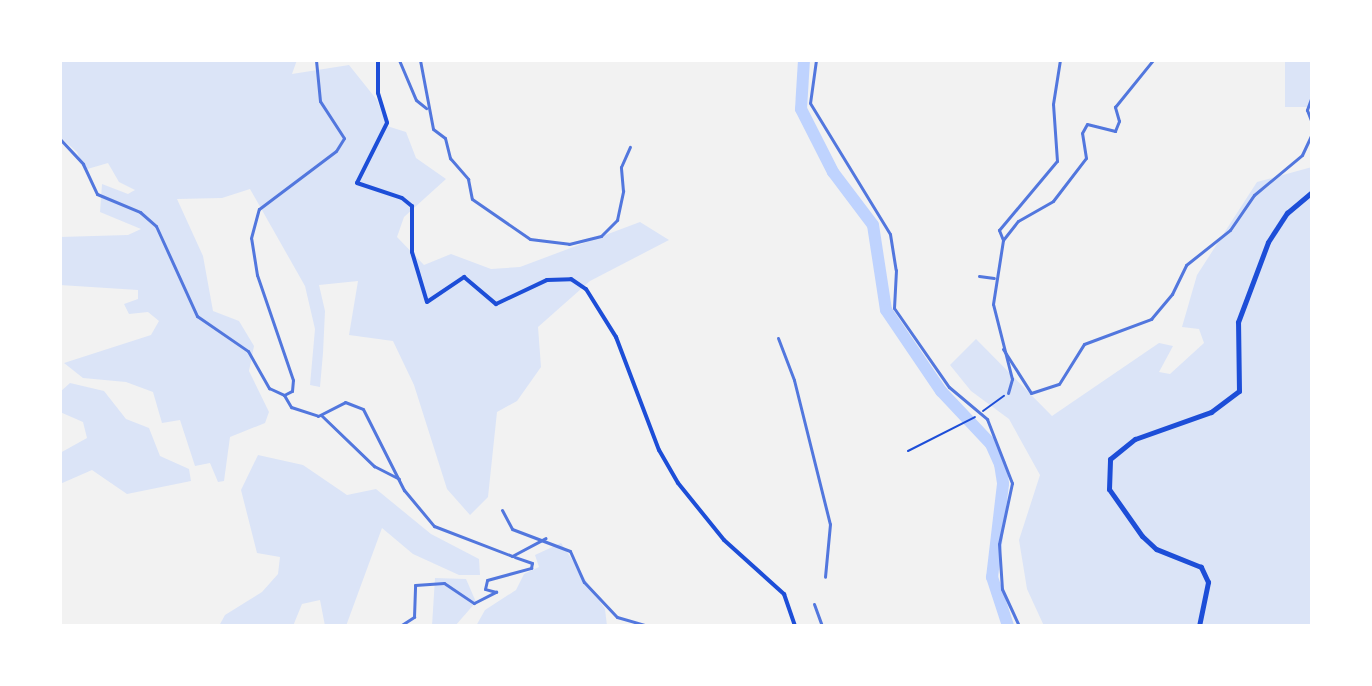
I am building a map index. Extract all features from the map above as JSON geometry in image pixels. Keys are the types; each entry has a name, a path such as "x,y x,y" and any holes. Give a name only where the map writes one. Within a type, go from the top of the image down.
{"main road":[{"path":"378,60 378,93 387,123 357,183 412,206 412,252 427,302 464,277 496,304 547,280 571,279 586,289 616,337 659,450 678,483 724,540 784,594 795,626"},
{"path":"1199,626 1208,582 1201,567 1156,549 1142,536 1109,489 1110,459 1135,439 1211,412 1239,391 1238,322 1268,242 1287,213 1312,192"}],"street":[{"path":"284,395 292,391 293,380 257,275 251,238 259,209 336,151 344,138 320,101 316,60"},
{"path":"399,60 416,100 427,108"},
{"path":"420,60 433,129 449,145 450,158 468,179 472,199 530,239 569,244 601,236 617,220 623,191 621,167 630,147"},
{"path":"816,60 810,103 890,234 896,270 894,308 949,387 987,419 1012,483 999,544 1002,589 1019,626"},
{"path":"1003,240 999,230 1003,219 1057,161 1053,104 1060,60"},
{"path":"1008,393 1012,379 993,304 994,278 1003,240 1018,221 1053,201 1086,158 1082,133 1087,124 1115,131 1119,121 1115,107 1153,60"},
{"path":"1312,96 1307,110 1312,123"},
{"path":"1003,349 1027,390 1043,392 1059,384 1084,344 1151,319 1172,294 1186,265 1230,230 1254,195 1302,155 1312,134"},
{"path":"60,139 83,164 97,194 140,212 156,226 197,316 248,351 269,388 284,395 291,407 321,415 374,466 399,479"},
{"path":"979,276 994,278"},
{"path":"778,338 794,380 830,524 825,577"},
{"path":"321,415 345,402 363,409 399,479 434,526 532,563 531,568 487,580 485,589 496,592 474,603 444,583 415,585 414,617 400,626"},
{"path":"502,510 512,529 546,538 570,551 584,582 617,617 649,626"},
{"path":"512,556 546,538"},
{"path":"814,604 822,626"}],"path":[{"path":"908,451 963,424 1008,393"}],"shaded area":[{"path":"60,60 297,60 292,74 349,65 377,100 387,126 406,132 416,158 446,179 404,217 397,237 424,265 451,254 491,269 520,267 640,222 669,240 590,281 538,327 541,367 517,401 497,412 488,497 470,515 447,489 414,385 393,341 349,335 358,281 319,285 325,311 320,387 310,385 315,329 305,286 250,189 222,198 177,199 203,256 213,311 239,321 254,346 249,371 269,412 265,423 230,437 224,481 218,482 210,463 195,466 180,420 162,423 153,392 126,382 83,378 64,363 151,335 159,321 148,312 129,314 124,304 138,299 138,290 60,285 60,237 128,235 141,229 100,212 102,184 128,194 135,190 119,182 108,163 84,170 77,152 60,137"},
{"path":"1285,60 1312,60 1312,107 1285,107"},
{"path":"1312,167 1312,626 1044,626 1027,589 1019,540 1040,475 1009,419 971,391 950,365 976,339 1052,416 1159,343 1173,346 1159,372 1170,374 1204,343 1199,329 1182,327 1197,275 1257,182"},
{"path":"70,383 104,391 126,419 149,428 160,456 189,469 191,481 127,494 92,470 60,484 60,453 87,438 83,422 60,412 60,392"},
{"path":"258,455 303,465 347,495 376,489 431,534 479,559 480,575 459,575 413,554 382,528 346,626 325,626 320,600 302,604 293,626 219,626 225,615 262,592 278,574 280,557 257,553 241,490"},
{"path":"561,543 605,609 607,626 476,626 485,610 516,590 524,574 539,567 535,555"},
{"path":"435,578 466,579 476,602 455,626 432,626"}],"waterway":[{"path":"804,60 801,109 833,172 873,225 886,310 941,391 991,444 1000,464 1003,484 992,577 1008,626"}]}
